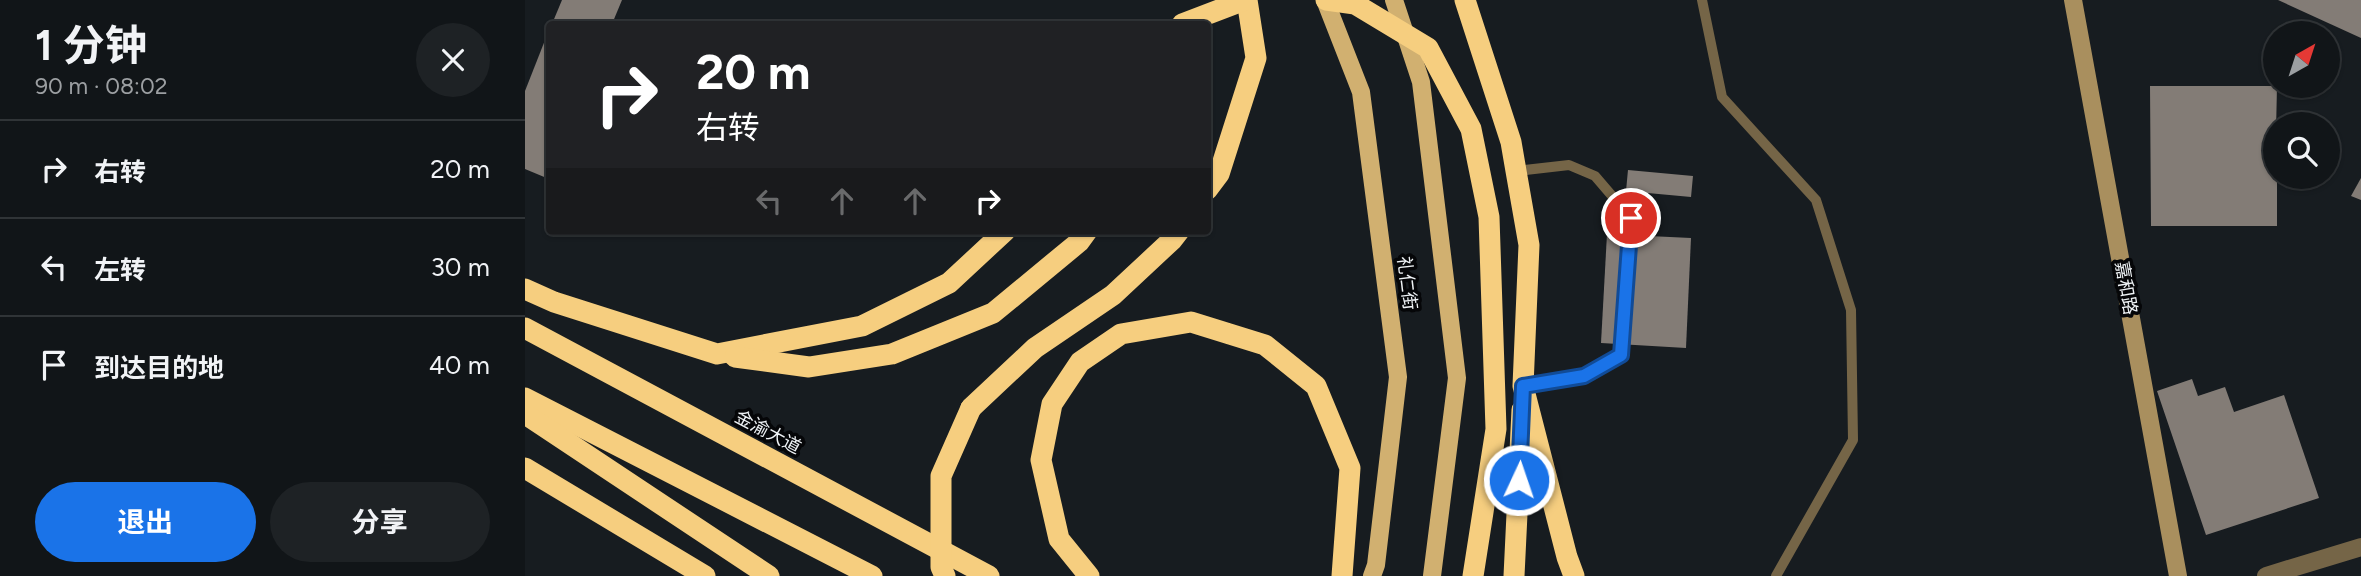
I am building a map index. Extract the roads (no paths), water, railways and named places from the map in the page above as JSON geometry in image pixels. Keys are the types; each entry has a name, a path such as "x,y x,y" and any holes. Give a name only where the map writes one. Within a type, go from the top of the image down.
{"highway":[{"path":"1202,21 1207,0"},
{"path":"1190,21 1246,0 1256,58 1219,174 1211,185"},
{"path":"1326,0 1355,4 1428,48 1471,129 1489,218 1496,429 1473,576"},
{"path":"1465,0 1511,142 1529,245 1514,576"},
{"path":"716,354 862,326 949,284 1001,235"},
{"path":"525,289 554,302 716,354 809,367 892,355 993,313 1084,235"},
{"path":"945,576 941,567 941,476 971,408 1035,348 1113,295 1176,235"},
{"path":"1089,576 1059,539 1041,460 1052,404 1080,362 1122,334 1191,323 1265,345 1316,387 1350,468 1342,576"},
{"name":"金渝大道","path":"525,328 989,576"},
{"path":"1523,386 1574,576"},
{"path":"525,398 872,576"},
{"path":"525,414 769,576"},
{"path":"525,468 705,576"}],"main road":[{"name":"礼仁街","path":"1326,0 1361,92 1398,377 1376,565 1371,576"},
{"path":"1394,0 1421,82 1457,377 1432,576"}],"street":[{"name":"嘉和路","path":"2073,0 2178,576"},
{"path":"2266,576 2361,547"}],"lane":[{"path":"1702,0 1722,97 1816,200 1851,310 1853,440 1776,576"},
{"path":"1516,171 1569,165 1595,176 1631,218 1621,355 1584,376 1523,386"}]}
